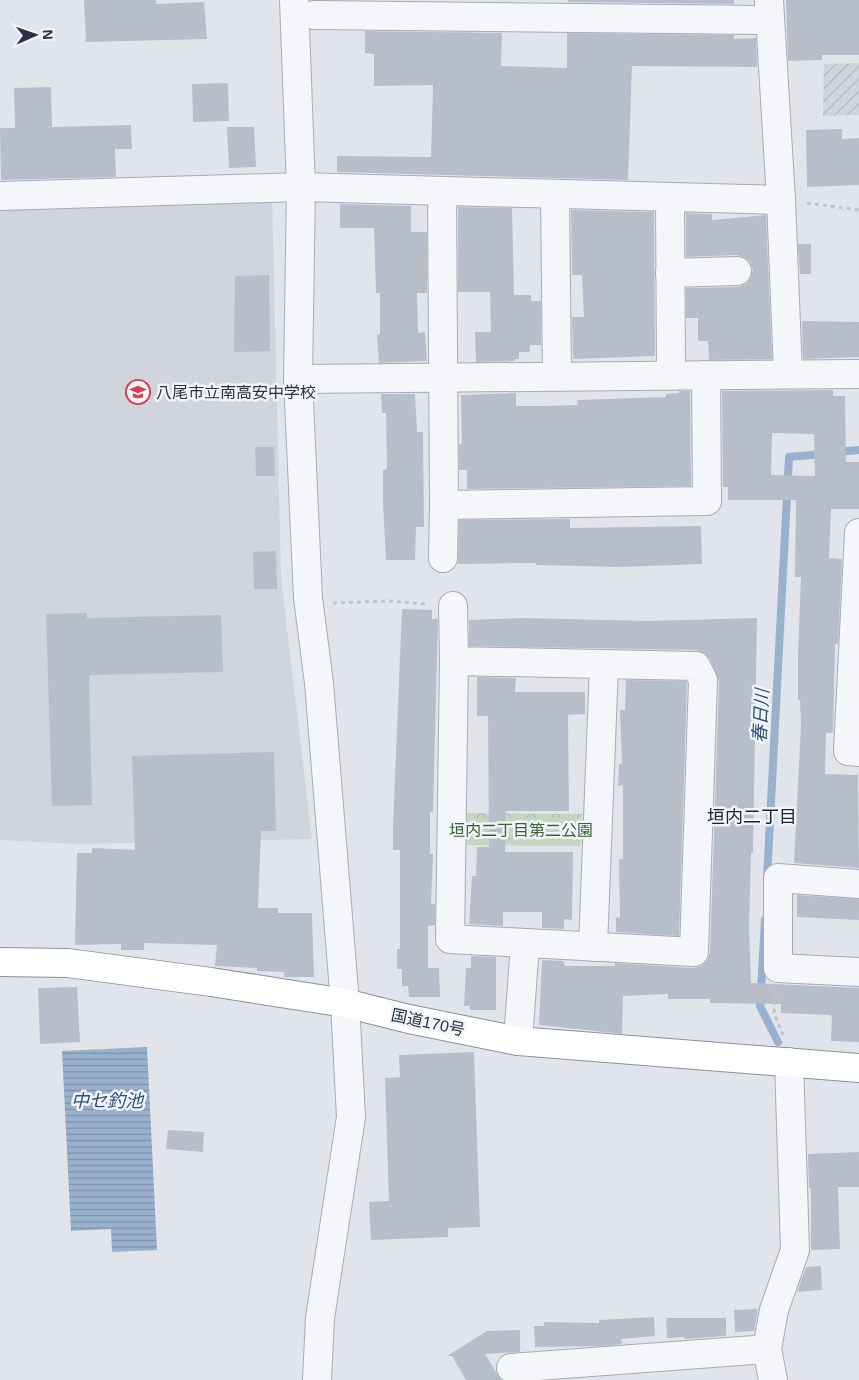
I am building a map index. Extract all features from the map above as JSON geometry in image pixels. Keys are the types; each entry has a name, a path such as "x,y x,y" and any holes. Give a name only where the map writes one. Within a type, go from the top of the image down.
{"highway":[{"name":"国道170号","path":"0,962 68,963 345,1003 410,1019 518,1040 859,1068"}],"street":[{"path":"317,1380 320,1318 351,1117 345,1003 319,684 308,598 298,378 301,187 308,5 770,10 782,200 788,374"},
{"path":"0,196 301,187 442,193 782,200"},
{"path":"442,193 441,377 444,505 443,558"},
{"path":"555,195 557,376"},
{"path":"670,198 670,375"},
{"path":"670,273 737,271"},
{"path":"298,378 859,374"},
{"path":"444,505 707,501 706,375"},
{"path":"859,532 856,649 848,751 859,752"},
{"path":"453,606 450,939 694,952 703,680 696,666 454,661"},
{"path":"593,946 604,665"},
{"path":"859,884 778,878 778,968 859,972"},
{"path":"518,1040 525,944"},
{"path":"773,1380 767,1349 774,1310 795,1250 788,1062"},
{"path":"512,1368 767,1349"}],"path":[{"path":"782,200 859,210"},
{"path":"325,603 389,601 453,606"},
{"path":"778,968 774,1013 786,1043 788,1062"}],"shaded area":[{"path":"859,63 859,115 823,116 824,64"},
{"name":"八尾市立南高安中学校","path":"272,195 281,578 312,839 78,844 0,840 0,205"}],"green space":[{"name":"垣内二丁目第二公園","path":"462,813 582,814 581,846 461,845"}],"water":[{"name":"中セ釣池","path":"147,1047 157,1250 112,1252 111,1229 71,1231 62,1051"}],"building":[{"path":"84,0 156,0 156,4 204,2 207,39 86,42"},
{"path":"568,0 734,0 734,4 568,2"},
{"path":"786,0 859,0 859,55 822,55 822,60 788,61"},
{"path":"365,31 502,33 501,66 567,68 567,33 734,35 734,39 756,38 757,67 632,66 628,180 337,172 337,156 431,157 433,85 374,86 374,54 365,53"},
{"path":"228,83 229,121 193,122 192,84"},
{"path":"51,87 52,127 131,125 132,149 115,149 116,177 1,180 0,128 15,128 14,88"},
{"path":"227,127 254,127 256,167 229,168"},
{"path":"842,129 842,139 859,138 859,185 807,187 806,130"},
{"path":"340,204 411,206 411,232 427,232 427,293 417,293 418,333 425,332 427,361 379,363 377,335 380,334 380,293 376,293 374,228 340,228"},
{"path":"458,207 512,208 514,295 531,295 531,301 541,301 541,345 530,345 530,352 519,352 519,359 515,359 515,361 476,362 475,332 491,332 490,292 458,292"},
{"path":"571,210 654,212 655,356 573,359 572,317 584,317 582,275 572,275"},
{"path":"686,213 712,214 712,220 766,215 772,359 709,360 708,341 698,341 698,318 686,318 686,288 738,287 746,284 753,270 750,262 737,255 686,257"},
{"path":"798,244 811,244 811,274 800,274"},
{"path":"269,275 270,351 234,352 235,276"},
{"path":"802,321 859,322 859,357 803,359"},
{"path":"833,390 833,396 845,396 846,462 859,462 859,509 831,509 829,558 842,559 838,644 835,644 833,733 826,733 825,774 858,775 859,868 794,863 801,724 800,700 798,700 798,653 801,577 795,577 796,500 728,500 728,487 723,487 722,391","holes":["772,433 814,434 815,476 771,475"]},
{"path":"679,391 690,391 691,486 467,489 467,470 459,470 459,444 462,444 461,395 516,393 516,406 545,406 578,405 577,400 666,397 666,394 679,393"},
{"path":"381,394 415,394 417,432 423,432 424,527 416,527 415,560 386,560 383,470 387,469 386,413 382,413"},
{"path":"255,447 274,447 275,476 256,476"},
{"path":"570,519 570,528 701,526 702,564 620,567 536,565 536,563 458,564 459,520"},
{"path":"276,551 277,589 254,589 253,552"},
{"path":"402,609 432,610 432,619 438,619 433,812 430,812 430,854 433,854 431,904 435,904 435,925 428,926 428,968 439,968 440,997 409,997 408,986 402,986 402,969 397,969 397,949 400,949 400,850 393,850 393,826"},
{"path":"87,613 87,618 221,615 223,672 89,675 92,805 52,806 46,614"},
{"path":"523,618 648,621 757,618 753,853 751,853 749,928 751,983 859,988 859,1042 831,1041 832,1016 829,1015 781,1013 781,1004 710,1003 710,999 668,999 668,994 623,996 622,1034 539,1025 542,960 563,961 565,966 615,966 615,963 693,968 702,966 707,960 710,953 719,681 710,659 704,653 696,650 469,646 469,620"},
{"path":"477,677 516,678 515,692 585,692 585,714 568,715 569,811 506,811 505,852 573,852 572,920 564,919 564,929 542,928 542,912 503,912 503,926 469,924 472,876 476,876 477,847 489,847 488,716 477,716"},
{"path":"626,680 686,681 687,683 679,936 616,932 616,917 620,918 619,859 623,859 623,785 618,786 619,764 622,764 620,710 625,710"},
{"path":"274,752 276,831 261,831 258,908 278,908 278,913 312,913 314,977 284,977 284,972 257,971 257,968 215,966 217,945 144,943 144,950 121,950 121,944 75,945 77,853 92,853 92,848 135,850 132,756"},
{"path":"797,895 859,899 859,920 797,917"},
{"path":"471,956 496,957 496,1010 470,1010 470,1006 464,1006 466,968 471,968"},
{"path":"77,987 80,1042 40,1044 38,988"},
{"path":"474,1052 480,1227 448,1228 448,1237 371,1240 369,1202 389,1201 385,1078 400,1077 399,1055"},
{"path":"168,1130 204,1132 203,1152 166,1149"},
{"path":"859,1152 859,1187 838,1187 840,1249 811,1250 811,1188 809,1188 808,1154"},
{"path":"821,1266 822,1290 797,1292 806,1267"},
{"path":"758,1309 754,1331 735,1332 734,1310"},
{"path":"654,1317 655,1336 621,1339 622,1344 601,1346 535,1347 534,1326 544,1326 544,1322 599,1323 599,1320"},
{"path":"666,1318 726,1318 726,1334 725,1336 685,1339 684,1337 667,1338"},
{"path":"520,1330 520,1352 485,1354 501,1380 466,1380 452,1356 447,1356 487,1331"}],"waterway":[{"name":"春日川","path":"837,452 859,450"},
{"name":"春日川","path":"767,879 789,457 823,454"},
{"name":"春日川","path":"765,920 760,1006 778,1042"}],"place":[{"name":"八尾市立南高安中学校","path":"138,392"}],"district":[{"name":"垣内二丁目","path":"752,817"}]}
